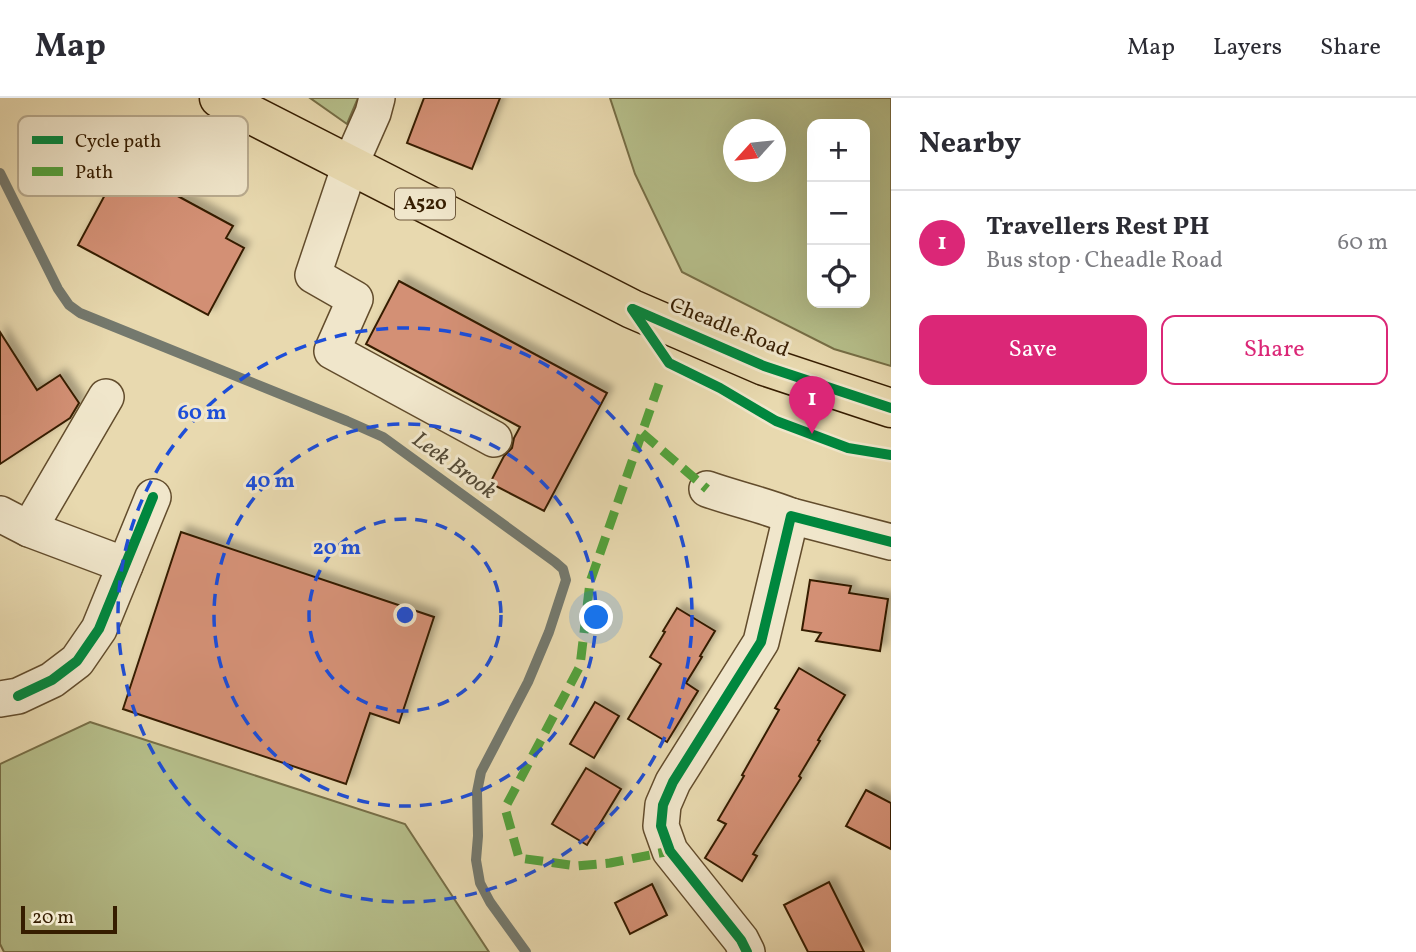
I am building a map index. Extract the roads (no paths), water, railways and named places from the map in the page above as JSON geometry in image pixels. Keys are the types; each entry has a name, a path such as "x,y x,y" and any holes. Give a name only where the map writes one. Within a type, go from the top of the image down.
{"highway":[{"name":"Cheadle Road","path":"219,98 632,309 764,366 891,408"}],"street":[{"path":"377,98 350,165 313,275 355,299 332,351 494,439"},
{"path":"106,397 14,522 125,565"},
{"path":"707,489 734,499 768,506 791,516 891,542"},
{"path":"9,698 52,680 77,661 99,629 153,497"},
{"path":"747,952 741,940 670,851 662,826 663,805 673,782 761,642 791,516"}],"waterway":[{"name":"Leek Brook","path":"0,173 58,289 69,305 80,313 383,437 563,569 566,580 549,632 528,682 481,772 477,792 476,860 480,883 490,902 526,952"}],"place":[{"name":"Travellers Rest PH","path":"812,434"}]}
